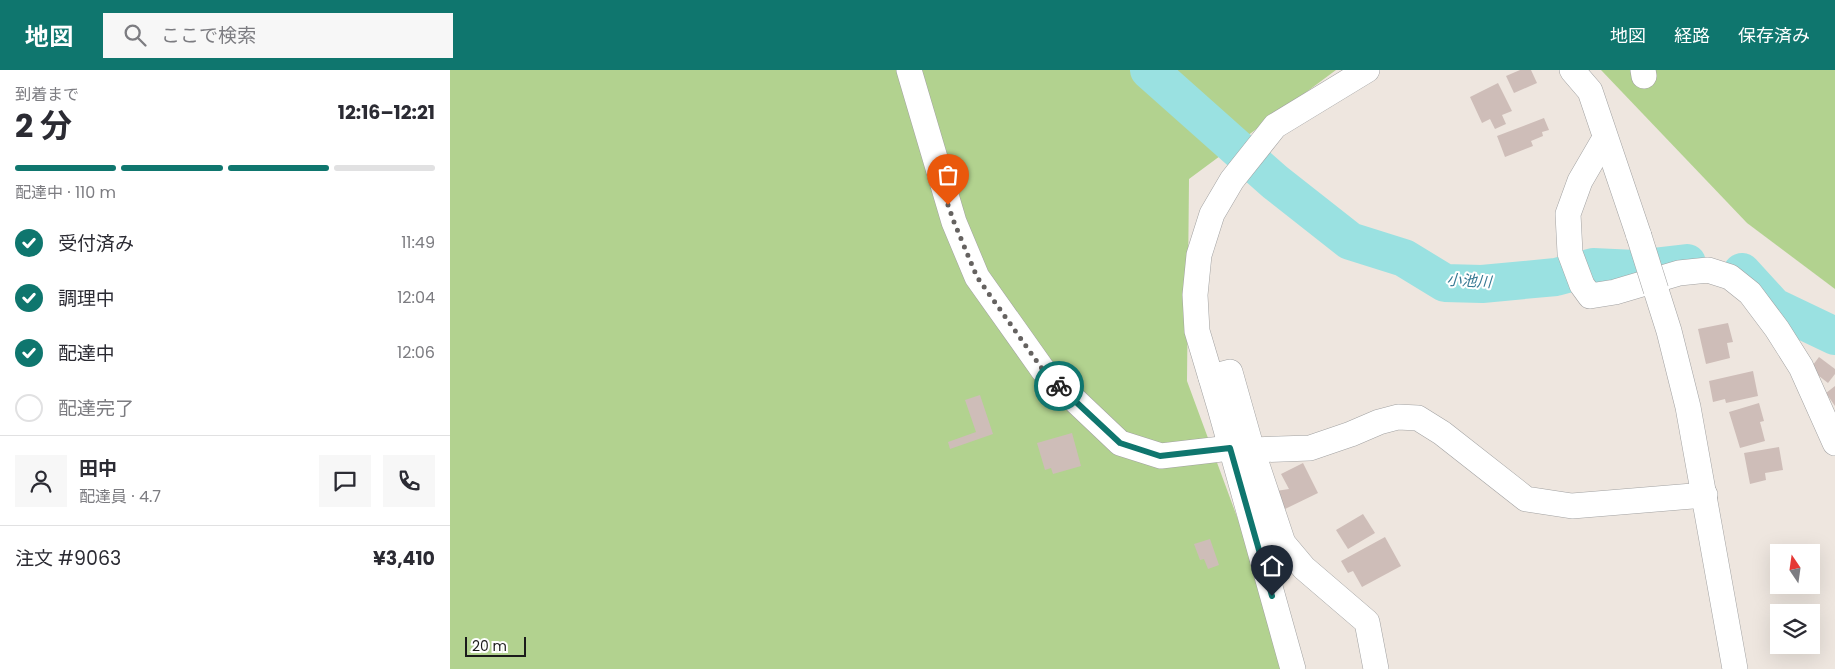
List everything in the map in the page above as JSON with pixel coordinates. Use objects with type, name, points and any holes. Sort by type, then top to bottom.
[{"type":"street","points":[[910,70],[954,222],[977,277],[1043,370],[1120,443],[1160,456],[1241,449],[1310,448],[1379,422],[1398,417],[1418,418],[1442,432],[1526,498],[1572,506],[1705,495]]},
{"type":"street","points":[[1293,669],[1241,449],[1230,372],[1211,377],[1197,331],[1195,295],[1199,255],[1212,214],[1232,180],[1275,126],[1367,70]]},
{"type":"street","points":[[1572,70],[1590,91],[1669,331],[1688,406],[1735,669]]},
{"type":"street","points":[[1605,138],[1580,181],[1568,214],[1570,254],[1582,285],[1590,296],[1615,292],[1679,273],[1708,270],[1730,276],[1750,293],[1777,329],[1796,359],[1835,443]]},
{"type":"street","points":[[1241,449],[1283,543],[1304,568],[1367,622],[1376,669]]},
{"type":"green space","points":[[450,70],[1336,70],[1189,179],[1187,381],[1293,669],[450,669]]},
{"type":"green space","points":[[1601,70],[1835,70],[1835,289],[1747,223]]},
{"type":"building","points":[[1520,70],[1531,70],[1537,83],[1514,93],[1506,76]]},
{"type":"building","points":[[1498,83],[1512,111],[1502,115],[1506,124],[1495,129],[1490,119],[1482,123],[1470,97]]},
{"type":"building","points":[[1544,118],[1549,130],[1542,132],[1543,136],[1531,141],[1533,146],[1505,157],[1497,136]]},
{"type":"building","points":[[1728,323],[1733,342],[1727,343],[1730,358],[1706,364],[1698,329]]},
{"type":"building","points":[[1819,357],[1835,369],[1835,374],[1828,383],[1810,369]]},
{"type":"building","points":[[1753,371],[1758,396],[1726,403],[1725,399],[1713,402],[1709,381]]},
{"type":"building","points":[[1835,386],[1835,406],[1826,393]]},
{"type":"building","points":[[980,395],[993,434],[950,449],[948,442],[976,432],[965,400]]},
{"type":"building","points":[[1759,403],[1764,421],[1760,422],[1765,441],[1740,448],[1729,412]]},
{"type":"building","points":[[1072,433],[1081,466],[1053,474],[1051,468],[1045,470],[1037,443]]},
{"type":"building","points":[[1779,447],[1783,470],[1765,473],[1766,480],[1750,484],[1744,453]]},
{"type":"building","points":[[1303,463],[1318,493],[1285,509],[1276,491],[1289,489],[1281,474]]},
{"type":"building","points":[[1363,514],[1375,533],[1348,549],[1336,530]]},
{"type":"building","points":[[1385,537],[1401,566],[1362,587],[1353,571],[1348,573],[1341,561]]},
{"type":"building","points":[[1210,539],[1219,565],[1208,569],[1204,559],[1200,560],[1194,544]]},
{"type":"waterway","name":"小池川","points":[[1149,70],[1275,182],[1350,241],[1404,258],[1445,283],[1482,284],[1556,277],[1593,267],[1635,269],[1687,263]]},
{"type":"waterway","name":"小池川","points":[[1742,272],[1774,307],[1835,336]]},
{"type":"way so far","points":[[948,205],[977,277],[1043,370],[1059,386]]},
{"type":"route","points":[[1059,386],[1120,443],[1160,456],[1230,448],[1272,596]]}]
